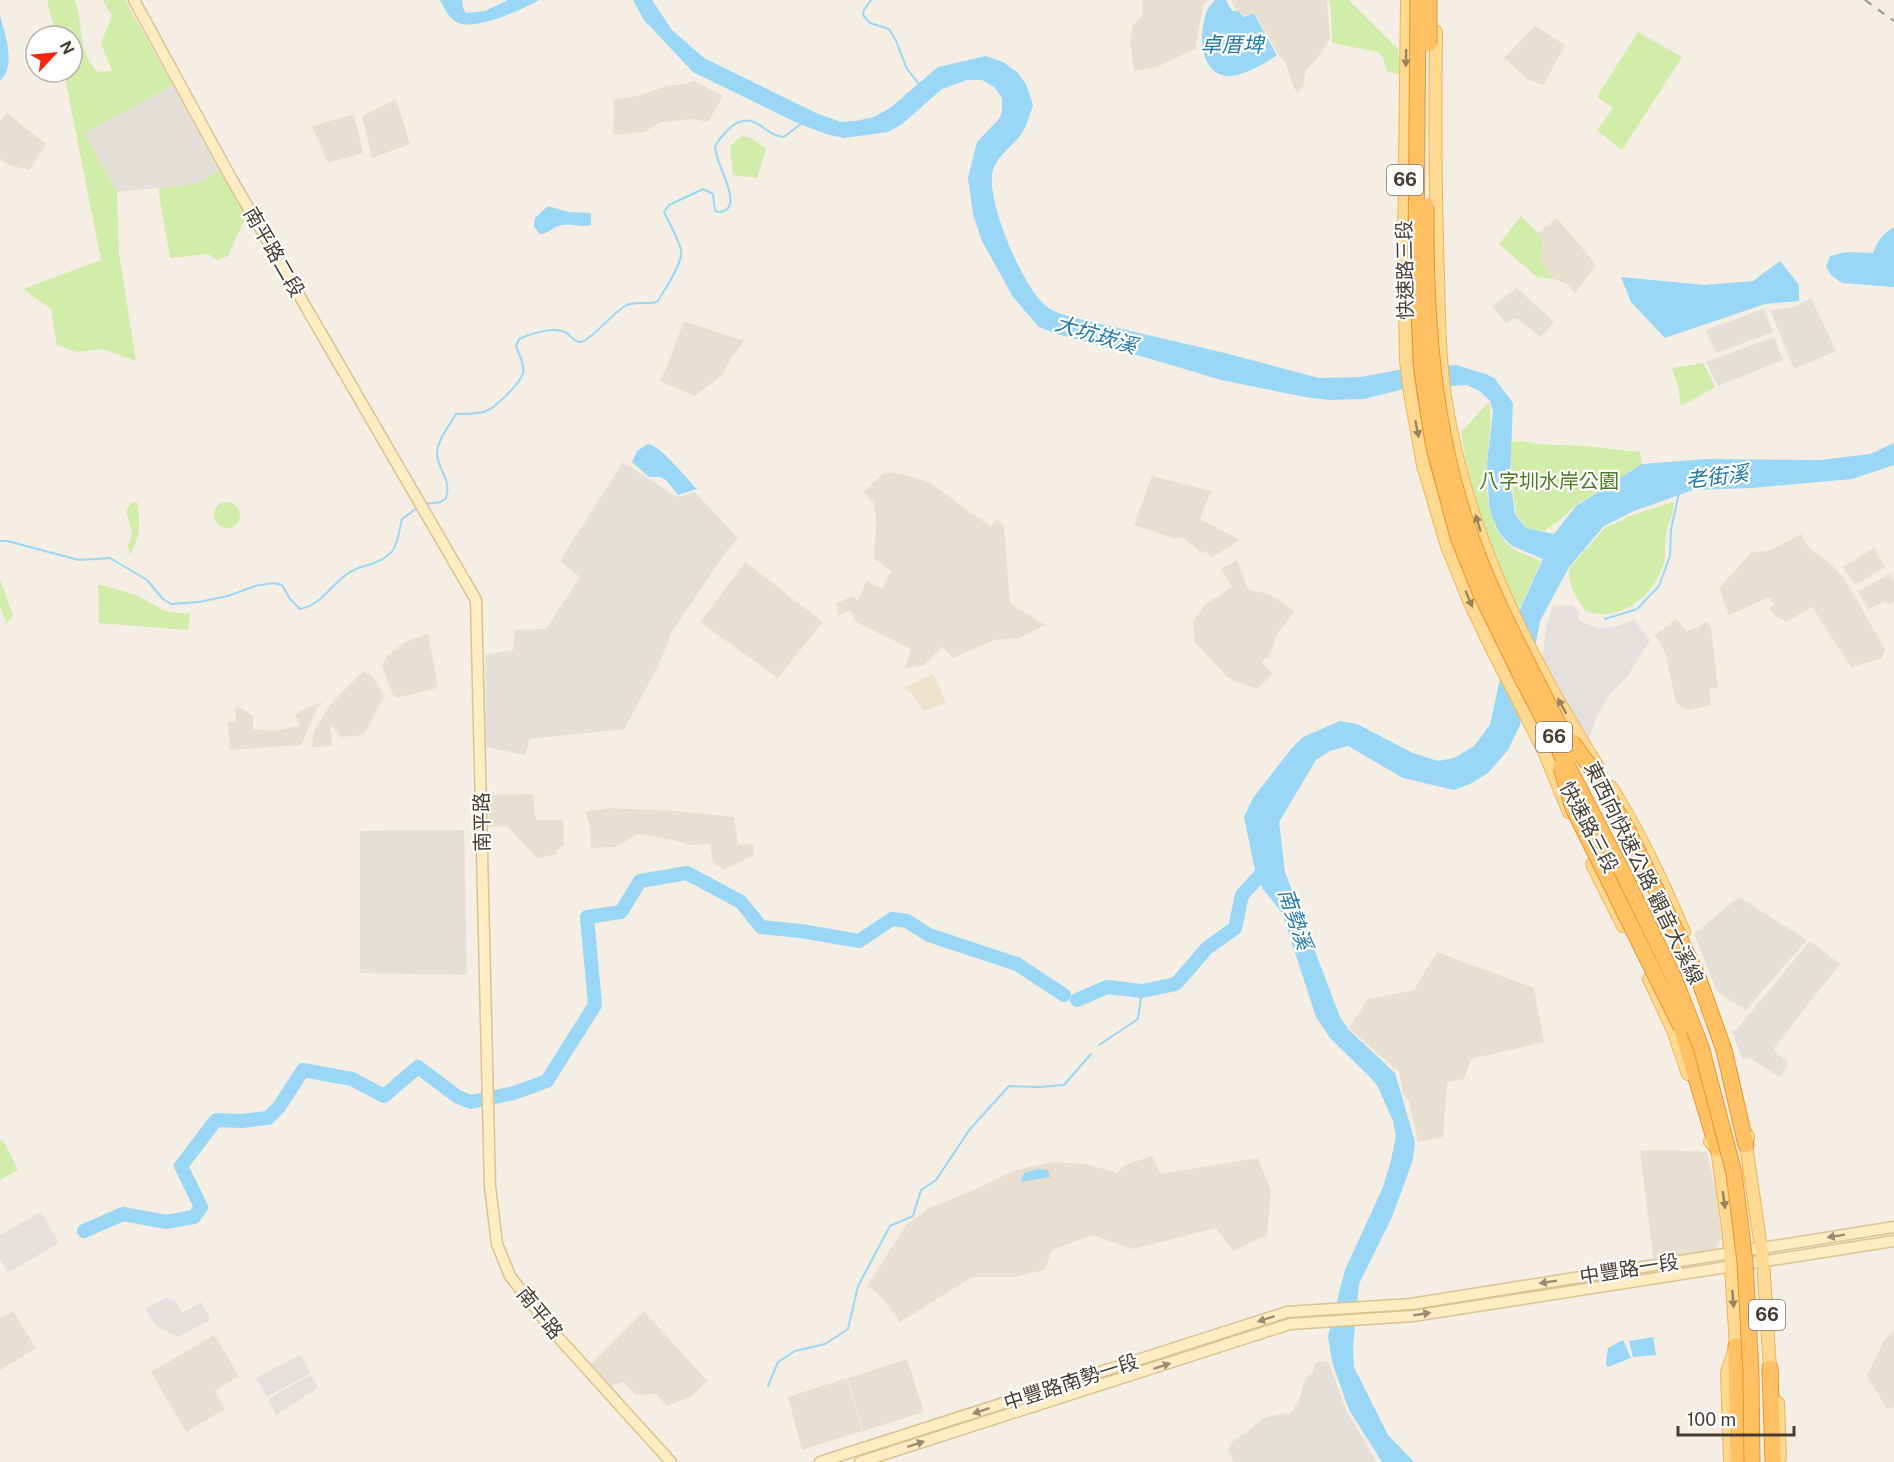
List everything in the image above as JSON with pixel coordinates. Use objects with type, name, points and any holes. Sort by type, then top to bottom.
[{"type":"highway","name":"東西向快速公路 觀音大溪線","points":[[1418,0],[1416,262],[1422,370],[1433,443],[1458,537],[1480,592],[1556,730],[1685,981],[1714,1063],[1743,1178],[1750,1222],[1760,1335],[1764,1462]]},
{"type":"highway","name":"東西向快速公路 觀音大溪線","points":[[1429,0],[1426,211],[1429,321],[1436,395],[1444,442],[1473,545],[1556,730],[1674,978],[1692,1021],[1711,1080],[1734,1173],[1745,1262],[1751,1374],[1752,1462]]},
{"type":"highway","points":[[1556,730],[1573,808],[1681,1027],[1717,1148]]},
{"type":"highway","points":[[1556,730],[1597,776],[1626,827],[1698,977],[1724,1050],[1746,1145]]},
{"type":"highway","points":[[1736,1346],[1738,1462]]},
{"type":"highway","points":[[1770,1368],[1773,1462]]},
{"type":"main road","name":"快速路三段","points":[[1407,0],[1404,257],[1406,360],[1423,465],[1447,546],[1470,603],[1543,748],[1560,794],[1673,1030],[1710,1143],[1717,1148],[1730,1252],[1736,1346],[1727,1372],[1730,1462]]},
{"type":"main road","name":"快速路三段","points":[[1436,0],[1434,171],[1441,358],[1445,397],[1462,473],[1488,556],[1514,617],[1580,738],[1635,824],[1649,868],[1711,994],[1732,1058],[1749,1130],[1746,1145],[1763,1261],[1770,1368],[1777,1387],[1780,1462]]},
{"type":"street","name":"南平路二段","points":[[134,0],[231,178],[476,600],[481,754]]},
{"type":"street","name":"快速路三段","points":[[1543,748],[1573,792],[1690,1032],[1718,1133],[1717,1148]]},
{"type":"street","name":"南平路","points":[[481,754],[490,1187],[497,1244],[510,1276],[557,1336],[671,1462]]},
{"type":"street","points":[[1606,893],[1649,868]]},
{"type":"street","name":"中豐路一段","points":[[1324,1310],[1411,1304],[1894,1227]]},
{"type":"street","name":"中豐路一段","points":[[1324,1322],[1413,1316],[1894,1241]]},
{"type":"street","points":[[1364,1307],[1364,1319]]},
{"type":"street","points":[[1324,1310],[1324,1322]]},
{"type":"street","name":"中豐路南勢一段","points":[[820,1462],[1287,1312],[1324,1310]]},
{"type":"street","name":"中豐路南勢一段","points":[[860,1462],[1290,1324],[1324,1322]]},
{"type":"street","points":[[1219,1334],[1223,1346]]},
{"type":"street","name":"快速路三段","points":[[1736,1346],[1741,1376],[1744,1462]]},
{"type":"street","name":"快速路三段","points":[[1764,1462],[1765,1388],[1770,1368]]},
{"type":"shaded area","points":[[1143,0],[1208,0],[1203,5],[1195,49],[1157,67],[1134,71],[1130,41],[1133,25],[1142,16]]},
{"type":"shaded area","points":[[1231,0],[1327,0],[1330,39],[1306,70],[1303,87],[1298,93],[1285,62],[1254,12],[1244,16],[1235,8]]},
{"type":"shaded area","points":[[1535,26],[1565,45],[1544,85],[1527,79],[1504,58]]},
{"type":"shaded area","points":[[694,81],[723,96],[708,122],[693,119],[661,122],[644,132],[613,135],[614,99],[638,96],[666,86]]},
{"type":"shaded area","points":[[173,85],[220,171],[196,184],[117,192],[85,133]]},
{"type":"shaded area","points":[[396,99],[410,144],[372,158],[362,116]]},
{"type":"shaded area","points":[[7,113],[46,144],[29,170],[9,165],[0,159],[0,121]]},
{"type":"shaded area","points":[[354,114],[363,153],[328,163],[312,126]]},
{"type":"shaded area","points":[[1557,218],[1596,265],[1575,293],[1567,284],[1554,279],[1539,260],[1543,245],[1538,233]]},
{"type":"shaded area","points":[[1517,288],[1554,322],[1541,337],[1515,318],[1506,323],[1492,306]]},
{"type":"shaded area","points":[[1811,298],[1836,351],[1794,369],[1770,310],[1793,307]]},
{"type":"shaded area","points":[[1764,309],[1773,332],[1716,353],[1705,330]]},
{"type":"shaded area","points":[[684,321],[744,341],[731,358],[723,374],[695,396],[660,381]]},
{"type":"shaded area","points":[[1774,337],[1783,360],[1718,386],[1706,362]]},
{"type":"shaded area","points":[[623,462],[677,497],[695,492],[738,538],[725,553],[671,633],[660,663],[624,729],[530,739],[525,755],[486,747],[485,655],[513,650],[515,630],[546,629],[580,577],[560,561]]},
{"type":"shaded area","points":[[885,472],[929,482],[991,527],[997,519],[1004,526],[1010,603],[1045,625],[1020,638],[994,640],[953,658],[942,647],[924,665],[905,668],[911,649],[856,622],[850,610],[838,616],[836,604],[852,596],[858,600],[866,581],[882,589],[891,571],[874,558],[876,523],[874,503],[863,492]]},
{"type":"shaded area","points":[[1152,476],[1211,491],[1200,519],[1240,540],[1212,557],[1205,551],[1202,553],[1182,537],[1175,539],[1134,525]]},
{"type":"shaded area","points":[[1801,534],[1810,549],[1829,562],[1844,578],[1885,649],[1882,658],[1851,667],[1812,607],[1786,622],[1769,608],[1774,605],[1770,597],[1729,615],[1719,588],[1751,553],[1771,550]]},
{"type":"shaded area","points":[[1874,548],[1885,567],[1855,585],[1843,567]]},
{"type":"shaded area","points":[[1237,560],[1248,589],[1271,595],[1295,611],[1278,633],[1268,659],[1262,659],[1263,664],[1273,674],[1257,689],[1226,676],[1195,642],[1193,623],[1197,615],[1206,604],[1232,587],[1221,569]]},
{"type":"shaded area","points":[[745,562],[823,622],[778,678],[700,622]]},
{"type":"shaded area","points":[[1890,574],[1894,582],[1894,601],[1888,605],[1885,601],[1869,609],[1858,591]]},
{"type":"shaded area","points":[[1572,605],[1580,613],[1578,620],[1597,628],[1615,627],[1634,620],[1650,640],[1627,677],[1608,696],[1596,719],[1586,748],[1542,660],[1546,628],[1553,606]]},
{"type":"shaded area","points":[[1676,619],[1686,631],[1699,627],[1706,621],[1711,627],[1718,687],[1709,689],[1711,705],[1687,710],[1676,703],[1666,655],[1659,640],[1654,636]]},
{"type":"shaded area","points":[[428,634],[438,685],[434,689],[396,698],[382,666],[387,656],[405,642]]},
{"type":"shaded area","points":[[364,671],[373,677],[384,696],[364,735],[341,737],[330,723],[332,746],[312,747],[314,732],[325,712]]},
{"type":"shaded area","points":[[933,674],[946,703],[924,711],[911,693],[904,688]]},
{"type":"shaded area","points":[[323,702],[318,707],[301,745],[230,750],[228,723],[236,721],[235,707],[242,708],[253,716],[253,729],[273,731],[300,726],[295,715],[303,709]]},
{"type":"shaded area","points":[[533,794],[537,820],[563,820],[564,845],[557,850],[557,854],[537,858],[507,826],[489,827],[489,795]]},
{"type":"shaded area","points":[[607,808],[678,811],[734,817],[738,845],[753,844],[754,855],[724,870],[713,862],[710,844],[689,845],[638,834],[616,847],[591,848],[586,812]]},
{"type":"shaded area","points":[[464,830],[467,975],[360,973],[360,831]]},
{"type":"shaded area","points":[[1739,897],[1807,940],[1746,1010],[1717,992],[1694,934]]},
{"type":"shaded area","points":[[1810,941],[1840,964],[1773,1049],[1788,1063],[1780,1077],[1750,1058],[1742,1059],[1732,1031],[1737,1029]]},
{"type":"shaded area","points":[[1437,952],[1534,988],[1544,1042],[1471,1059],[1464,1079],[1447,1082],[1443,1137],[1418,1142],[1409,1101],[1403,1094],[1399,1072],[1349,1028],[1368,999],[1414,990]]},
{"type":"shaded area","points":[[1640,1151],[1707,1152],[1716,1192],[1722,1238],[1713,1252],[1654,1262]]},
{"type":"shaded area","points":[[1152,1156],[1160,1174],[1258,1158],[1271,1191],[1267,1235],[1233,1251],[1216,1228],[1133,1249],[1092,1235],[1052,1250],[1045,1270],[1013,1277],[972,1277],[900,1322],[880,1296],[867,1286],[906,1225],[929,1208],[1015,1170],[1052,1162],[1086,1164],[1117,1173],[1125,1165]]},
{"type":"shaded area","points":[[41,1212],[59,1243],[8,1273],[0,1258],[0,1235]]},
{"type":"shaded area","points":[[167,1297],[170,1301],[174,1300],[182,1313],[201,1302],[210,1317],[208,1321],[178,1337],[156,1326],[145,1309]]},
{"type":"shaded area","points":[[13,1311],[36,1348],[0,1370],[0,1318]]},
{"type":"shaded area","points":[[644,1311],[707,1381],[692,1396],[667,1406],[656,1394],[636,1395],[624,1382],[610,1386],[591,1364]]},
{"type":"shaded area","points":[[1894,1331],[1894,1407],[1887,1409],[1867,1376],[1884,1341]]},
{"type":"shaded area","points":[[214,1335],[239,1376],[215,1391],[225,1409],[186,1432],[151,1372]]},
{"type":"shaded area","points":[[300,1355],[311,1373],[267,1397],[256,1378]]},
{"type":"shaded area","points":[[907,1359],[924,1412],[863,1431],[848,1378]]},
{"type":"shaded area","points":[[1328,1361],[1346,1410],[1377,1462],[1234,1462],[1228,1450],[1232,1442],[1266,1417],[1294,1410],[1294,1406],[1299,1402],[1305,1379],[1313,1373],[1314,1363]]},
{"type":"shaded area","points":[[311,1375],[318,1388],[276,1415],[268,1399]]},
{"type":"shaded area","points":[[847,1378],[862,1431],[802,1450],[788,1397]]},
{"type":"green space","points":[[47,0],[75,0],[80,24],[53,24]]},
{"type":"green space","points":[[103,0],[125,0],[173,85],[85,133],[117,192],[119,254],[136,361],[103,349],[76,352],[57,345],[51,309],[23,289],[101,260],[66,84],[84,84],[84,48],[87,57],[98,72],[112,71],[101,43],[112,16]]},
{"type":"green space","points":[[1329,0],[1348,0],[1398,49],[1400,75],[1387,71],[1383,58],[1378,52],[1332,43]]},
{"type":"green space","points":[[1638,32],[1682,57],[1622,150],[1597,130],[1613,108],[1597,97]]},
{"type":"green space","points":[[743,136],[751,138],[766,149],[757,178],[733,175],[730,147]]},
{"type":"green space","points":[[220,171],[248,219],[243,223],[228,256],[217,260],[208,254],[170,258],[158,188],[196,184]]},
{"type":"green space","points":[[1521,216],[1539,235],[1542,245],[1540,260],[1554,279],[1537,277],[1499,244]]},
{"type":"green space","points":[[1703,363],[1715,387],[1681,406],[1672,368]]},
{"type":"green space","points":[[1489,402],[1487,496],[1492,519],[1503,539],[1511,547],[1541,561],[1517,615],[1483,525],[1470,479],[1461,432]]},
{"type":"green space","name":"八字圳水岸公園","points":[[1511,442],[1640,452],[1642,464],[1576,505],[1544,531],[1526,528],[1516,513],[1511,477]]},
{"type":"green space","points":[[137,502],[139,529],[130,555],[128,546],[132,534],[126,510],[131,503]]},
{"type":"green space","points":[[227,502],[236,506],[240,515],[236,524],[227,528],[218,524],[214,515],[218,506]]},
{"type":"green space","points":[[1674,502],[1666,533],[1664,562],[1660,574],[1645,595],[1624,610],[1599,614],[1586,611],[1571,584],[1570,567],[1605,528],[1635,514]]},
{"type":"green space","points":[[0,580],[13,615],[7,623],[0,607]]},
{"type":"green space","points":[[98,584],[136,595],[165,611],[190,614],[188,630],[99,623]]},
{"type":"green space","points":[[2,1139],[18,1170],[0,1180],[0,1140]]},
{"type":"water","points":[[440,0],[462,0],[466,13],[485,11],[508,0],[539,0],[501,17],[470,25],[454,21]]},
{"type":"water","points":[[633,0],[652,0],[672,30],[704,58],[816,113],[841,122],[874,117],[890,108],[938,67],[986,56],[1003,62],[1018,73],[1026,84],[1033,105],[1023,131],[994,167],[992,180],[994,198],[999,218],[1016,261],[1026,280],[1046,306],[1071,317],[1229,354],[1319,378],[1361,377],[1403,369],[1456,365],[1486,374],[1494,378],[1513,403],[1510,477],[1515,514],[1526,528],[1554,534],[1576,506],[1642,464],[1708,459],[1820,460],[1870,454],[1894,443],[1894,465],[1852,479],[1752,488],[1693,490],[1634,511],[1604,526],[1569,567],[1540,621],[1520,725],[1508,750],[1488,773],[1454,790],[1403,778],[1348,746],[1330,751],[1316,760],[1279,822],[1285,872],[1340,1017],[1349,1030],[1395,1073],[1415,1142],[1413,1159],[1392,1217],[1359,1284],[1353,1347],[1354,1367],[1388,1435],[1414,1462],[1382,1462],[1349,1410],[1332,1362],[1328,1336],[1345,1270],[1383,1187],[1390,1164],[1396,1137],[1393,1121],[1378,1087],[1330,1038],[1316,1017],[1282,913],[1263,889],[1255,870],[1244,817],[1253,798],[1303,737],[1340,721],[1357,724],[1413,753],[1438,761],[1454,758],[1474,746],[1490,725],[1499,683],[1521,607],[1543,559],[1512,546],[1500,534],[1493,520],[1489,505],[1487,463],[1493,412],[1490,401],[1481,392],[1467,385],[1404,389],[1364,399],[1329,400],[1305,397],[1221,380],[1039,327],[1013,297],[982,241],[973,214],[968,178],[977,142],[999,119],[1002,111],[1002,98],[994,87],[982,80],[967,80],[942,89],[901,125],[888,132],[844,138],[826,134],[795,122],[693,72],[644,20]]},
{"type":"water","name":"卓厝埤","points":[[1215,0],[1226,0],[1232,11],[1238,11],[1244,17],[1254,13],[1277,55],[1238,75],[1226,76],[1210,67],[1202,39],[1204,19]]},
{"type":"water","points":[[0,15],[9,58],[8,67],[0,81]]},
{"type":"water","points":[[548,206],[568,212],[591,213],[591,225],[562,225],[540,234],[534,227],[535,218]]},
{"type":"water","points":[[1894,227],[1894,287],[1842,283],[1832,276],[1826,267],[1830,256],[1846,252],[1873,253],[1881,238]]},
{"type":"water","points":[[1780,261],[1799,285],[1799,301],[1765,304],[1665,338],[1631,302],[1621,277],[1705,285],[1753,281]]},
{"type":"water","points":[[648,444],[660,450],[697,489],[678,495],[666,480],[660,477],[649,477],[632,462],[637,451]]},
{"type":"water","points":[[1037,1169],[1048,1170],[1050,1177],[1020,1182],[1024,1173]]},
{"type":"water","points":[[1653,1337],[1656,1355],[1633,1357],[1629,1341]]},
{"type":"water","points":[[1623,1340],[1631,1358],[1608,1367],[1606,1364],[1608,1348]]},
{"type":"waterway","points":[[871,0],[863,15],[870,23],[889,29],[907,69],[919,84]]},
{"type":"waterway","points":[[425,504],[441,502],[446,498],[446,479],[437,453],[442,438],[456,414],[488,410],[506,396],[521,378],[523,367],[516,346],[519,339],[554,330],[565,332],[574,340],[581,342],[590,337],[625,306],[633,303],[657,302],[673,276],[681,255],[678,241],[664,212],[669,205],[703,189],[713,194],[717,212],[725,211],[729,207],[730,193],[715,146],[722,136],[736,123],[742,121],[754,122],[784,137],[802,123]]},
{"type":"waterway","name":"老街溪","points":[[1605,619],[1637,609],[1659,586],[1670,556],[1671,529],[1679,493]]},
{"type":"waterway","points":[[0,541],[79,560],[110,558],[147,580],[163,599],[171,604],[199,602],[273,583],[282,585],[290,599],[300,609],[316,602],[348,573],[381,560],[389,554],[397,543],[402,519],[417,508]]},
{"type":"waterway","points":[[1077,1000],[1107,987],[1142,991],[1176,984],[1207,948],[1235,928],[1242,895],[1264,871],[1271,867]]},
{"type":"waterway","points":[[84,1231],[123,1214],[166,1222],[194,1217],[201,1207],[181,1166],[216,1120],[241,1121],[268,1118],[279,1107],[303,1070],[352,1079],[384,1096],[418,1067],[458,1097],[471,1102],[514,1093],[547,1081],[595,1005],[587,917],[621,912],[640,881],[687,873],[741,902],[761,927],[859,941],[892,919],[907,921],[929,935],[1017,964],[1064,995]]},
{"type":"waterway","points":[[1099,1045],[1138,1019],[1142,991]]},
{"type":"waterway","points":[[768,1386],[778,1362],[795,1351],[825,1344],[848,1329],[858,1286],[890,1226],[913,1216],[921,1190],[936,1180],[970,1129],[1009,1086],[1064,1085],[1091,1054]]},
{"type":"railway","points":[[1865,0],[1894,21]]},
{"type":"water label","name":"大坑崁溪","points":[[1096,335]]},
{"type":"water label","name":"南勢溪","points":[[1295,919]]}]
